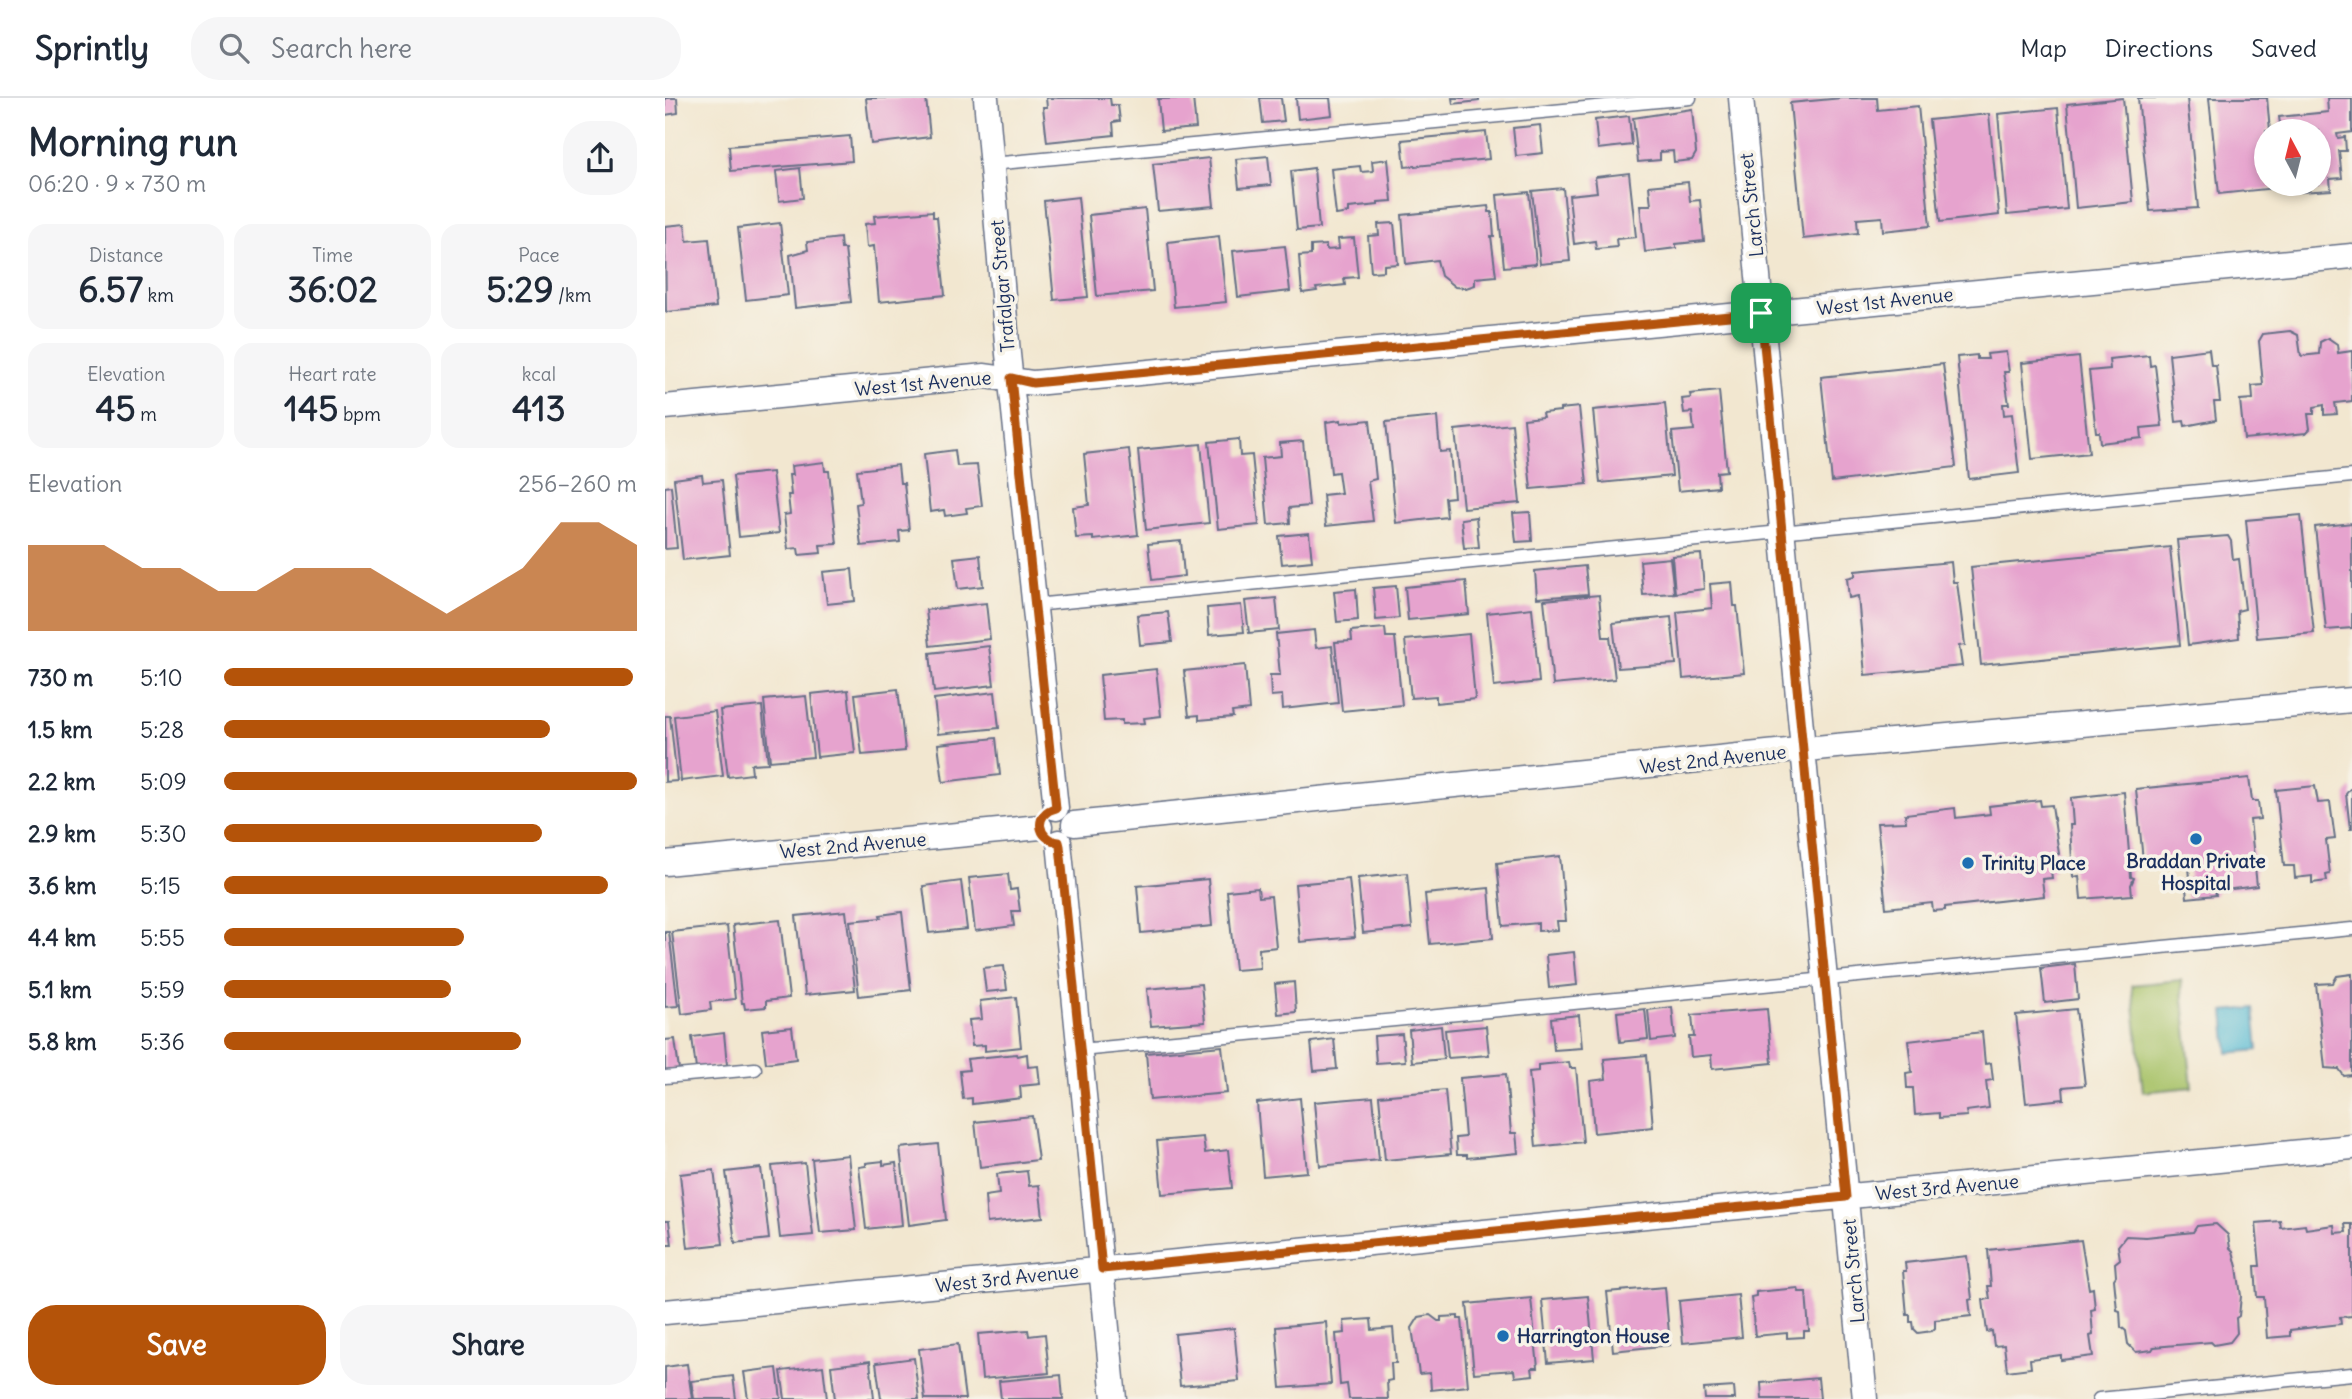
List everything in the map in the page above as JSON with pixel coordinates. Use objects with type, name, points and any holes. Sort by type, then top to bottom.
[{"type":"street","name":"Trafalgar Street","points":[[986,98],[1011,378],[1114,1399]]},
{"type":"street","name":"Larch Street","points":[[1741,98],[1865,1399]]},
{"type":"street","name":"West 1st Avenue","points":[[665,407],[985,376],[1033,383],[2352,256]]},
{"type":"street","name":"West 2nd Avenue","points":[[665,863],[1803,750],[2352,700]]},
{"type":"street","name":"West 3rd Avenue","points":[[665,1312],[2352,1147]]},
{"type":"lane","points":[[991,164],[1690,98]]},
{"type":"lane","points":[[1034,605],[2352,476]]},
{"type":"lane","points":[[1080,1050],[2352,929]]},
{"type":"lane","points":[[665,1077],[755,1069]]},
{"type":"lane","points":[[2099,1399],[2352,1374]]},
{"type":"green space","points":[[2181,980],[2192,1087],[2143,1092],[2132,985]]},
{"type":"water","points":[[2254,1008],[2258,1050],[2228,1053],[2224,1011]]},
{"type":"building","points":[[665,98],[677,98],[678,113],[665,115]]},
{"type":"building","points":[[866,98],[926,98],[930,137],[871,144]]},
{"type":"building","points":[[1046,98],[1110,98],[1111,105],[1118,105],[1120,121],[1113,122],[1114,135],[1047,142],[1043,107],[1047,107]]},
{"type":"building","points":[[1193,98],[1196,128],[1161,131],[1158,99]]},
{"type":"building","points":[[1260,98],[1281,98],[1284,121],[1263,123]]},
{"type":"building","points":[[1296,98],[1330,98],[1332,115],[1298,119]]},
{"type":"building","points":[[1452,98],[1479,98],[1479,101],[1453,104]]},
{"type":"building","points":[[1877,98],[1878,110],[1918,106],[1930,226],[1883,231],[1882,217],[1857,219],[1858,233],[1803,239],[1790,103]]},
{"type":"building","points":[[2123,98],[2133,202],[2076,208],[2067,104]]},
{"type":"building","points":[[2138,98],[2187,98],[2198,208],[2150,211]]},
{"type":"building","points":[[2209,98],[2267,98],[2269,119],[2254,119],[2254,190],[2219,194]]},
{"type":"building","points":[[2327,98],[2352,98],[2352,132],[2337,134],[2338,138],[2345,137],[2346,151],[2339,151],[2342,178],[2331,179],[2331,119],[2279,117],[2328,112]]},
{"type":"building","points":[[2058,108],[2067,209],[2007,215],[1998,114]]},
{"type":"building","points":[[1692,109],[1696,153],[1692,160],[1674,162],[1673,151],[1660,152],[1660,160],[1638,162],[1633,118]]},
{"type":"building","points":[[1989,114],[1999,215],[1940,222],[1929,120]]},
{"type":"building","points":[[1629,116],[1632,145],[1598,149],[1595,120]]},
{"type":"building","points":[[1540,125],[1543,153],[1516,156],[1513,128]]},
{"type":"building","points":[[1486,132],[1489,159],[1405,167],[1402,140]]},
{"type":"building","points":[[850,136],[852,161],[731,171],[729,146]]},
{"type":"building","points":[[1268,156],[1271,185],[1239,188],[1236,159]]},
{"type":"building","points":[[1209,158],[1214,206],[1158,211],[1153,164]]},
{"type":"building","points":[[1388,159],[1392,201],[1349,208],[1349,213],[1336,215],[1331,169],[1360,166],[1361,172],[1373,171],[1372,161]]},
{"type":"building","points":[[800,168],[803,198],[779,201],[776,171]]},
{"type":"building","points":[[1314,168],[1319,228],[1297,230],[1291,171]]},
{"type":"building","points":[[1629,173],[1636,237],[1616,239],[1617,247],[1596,249],[1595,241],[1574,244],[1569,195],[1597,192],[1595,177]]},
{"type":"building","points":[[1688,182],[1690,201],[1700,200],[1704,241],[1676,244],[1676,248],[1645,252],[1640,205],[1651,205],[1649,186]]},
{"type":"building","points":[[1563,188],[1570,261],[1540,264],[1532,191]]},
{"type":"building","points":[[1529,192],[1536,264],[1504,267],[1497,195]]},
{"type":"building","points":[[1078,197],[1088,297],[1054,300],[1044,201]]},
{"type":"building","points":[[1488,206],[1489,212],[1492,212],[1494,236],[1491,236],[1496,276],[1475,278],[1475,285],[1466,288],[1455,287],[1441,276],[1437,260],[1406,264],[1402,215]]},
{"type":"building","points":[[1145,209],[1153,291],[1097,296],[1089,215]]},
{"type":"building","points":[[933,211],[933,217],[937,217],[945,295],[879,302],[874,246],[867,247],[865,224],[875,223],[874,216]]},
{"type":"building","points":[[780,223],[788,295],[746,300],[738,228]]},
{"type":"building","points":[[1394,223],[1398,264],[1384,265],[1384,271],[1371,272],[1368,236],[1379,235],[1378,224]]},
{"type":"building","points":[[685,224],[687,241],[709,239],[716,307],[666,312],[665,226]]},
{"type":"building","points":[[1219,236],[1226,302],[1174,307],[1168,242]]},
{"type":"building","points":[[840,238],[841,249],[845,249],[851,302],[795,308],[790,255],[808,250],[807,242]]},
{"type":"building","points":[[1354,238],[1358,277],[1344,278],[1345,285],[1316,288],[1317,291],[1302,293],[1299,256],[1311,255],[1311,246],[1326,245],[1326,250],[1339,249],[1338,239]]},
{"type":"building","points":[[1285,246],[1290,291],[1238,297],[1233,251]]},
{"type":"building","points":[[2290,331],[2298,335],[2301,356],[2319,354],[2320,342],[2328,338],[2337,344],[2338,353],[2352,351],[2352,401],[2335,403],[2337,414],[2324,415],[2324,405],[2314,407],[2314,414],[2308,414],[2310,429],[2306,433],[2244,439],[2240,400],[2253,399],[2252,386],[2263,385],[2259,341],[2263,334]]},
{"type":"building","points":[[2209,349],[2211,365],[2216,365],[2220,402],[2214,402],[2216,420],[2185,426],[2184,421],[2176,422],[2169,354]]},
{"type":"building","points":[[2006,352],[2009,372],[2004,372],[2009,404],[2003,404],[2004,415],[2012,414],[2019,473],[1969,479],[1957,357],[1977,355],[1977,359],[1988,359],[1987,354]]},
{"type":"building","points":[[2149,355],[2150,366],[2155,365],[2162,426],[2141,428],[2142,438],[2100,443],[2099,432],[2096,432],[2089,371],[2110,369],[2109,359]]},
{"type":"building","points":[[2079,357],[2089,453],[2032,459],[2022,363]]},
{"type":"building","points":[[1943,364],[1956,467],[1832,482],[1821,377]]},
{"type":"building","points":[[1719,391],[1727,471],[1717,472],[1718,487],[1678,491],[1672,432],[1694,430],[1692,412],[1684,413],[1682,399],[1691,398],[1690,394]]},
{"type":"building","points":[[1665,403],[1672,476],[1600,483],[1593,410]]},
{"type":"building","points":[[1579,407],[1587,484],[1531,489],[1524,419]]},
{"type":"building","points":[[1437,417],[1440,452],[1450,451],[1454,497],[1445,498],[1447,517],[1396,523],[1386,422]]},
{"type":"building","points":[[1341,420],[1341,423],[1370,420],[1376,479],[1368,481],[1373,521],[1326,526],[1323,495],[1341,493],[1338,472],[1331,473],[1326,422]]},
{"type":"building","points":[[1512,424],[1520,503],[1463,508],[1455,430]]},
{"type":"building","points":[[1239,439],[1240,456],[1252,455],[1259,525],[1218,529],[1209,442]]},
{"type":"building","points":[[1303,441],[1309,506],[1289,508],[1290,523],[1268,525],[1262,458],[1281,456],[1280,443]]},
{"type":"building","points":[[1201,444],[1209,523],[1146,530],[1138,450]]},
{"type":"building","points":[[1129,449],[1138,535],[1093,540],[1093,537],[1076,538],[1073,507],[1089,505],[1084,454]]},
{"type":"building","points":[[955,450],[957,466],[977,465],[982,506],[966,508],[967,513],[945,516],[944,510],[930,512],[924,454]]},
{"type":"building","points":[[824,462],[825,471],[829,471],[837,544],[820,545],[821,553],[799,555],[798,548],[788,549],[784,515],[790,514],[788,495],[791,495],[791,466]]},
{"type":"building","points":[[898,465],[900,483],[904,483],[909,530],[899,531],[900,542],[861,546],[856,504],[861,503],[857,470]]},
{"type":"building","points":[[772,472],[779,533],[739,537],[733,476]]},
{"type":"building","points":[[702,475],[703,482],[722,480],[730,555],[683,560],[674,479]]},
{"type":"building","points":[[671,486],[677,548],[665,549],[665,487]]},
{"type":"building","points":[[1530,512],[1532,541],[1516,542],[1513,513]]},
{"type":"building","points":[[2301,515],[2314,633],[2257,638],[2246,520]]},
{"type":"building","points":[[1476,517],[1479,547],[1464,548],[1461,519]]},
{"type":"building","points":[[2352,523],[2352,628],[2326,630],[2315,527]]},
{"type":"building","points":[[1309,533],[1312,561],[1282,564],[1279,536]]},
{"type":"building","points":[[2228,536],[2233,560],[2239,559],[2245,609],[2237,611],[2239,638],[2188,645],[2177,540]]},
{"type":"building","points":[[1181,541],[1184,576],[1152,580],[1148,544]]},
{"type":"building","points":[[2170,547],[2180,645],[1981,665],[1971,567]]},
{"type":"building","points":[[1701,554],[1704,589],[1675,593],[1672,556]]},
{"type":"building","points":[[980,555],[983,586],[958,589],[954,558]]},
{"type":"building","points":[[1670,558],[1674,593],[1643,595],[1640,561]]},
{"type":"building","points":[[1951,562],[1953,582],[1957,582],[1965,645],[1959,646],[1962,666],[1865,675],[1858,596],[1849,598],[1847,578],[1855,576],[1855,571]]},
{"type":"building","points":[[1585,566],[1588,594],[1537,598],[1535,571]]},
{"type":"building","points":[[852,569],[855,601],[827,604],[823,572]]},
{"type":"building","points":[[1466,581],[1469,614],[1408,620],[1405,587]]},
{"type":"building","points":[[1732,582],[1744,673],[1683,679],[1677,612],[1712,608],[1710,584]]},
{"type":"building","points":[[1396,586],[1399,618],[1376,620],[1373,588]]},
{"type":"building","points":[[1356,589],[1358,620],[1337,622],[1334,591]]},
{"type":"building","points":[[1599,595],[1603,637],[1610,637],[1615,679],[1553,685],[1544,600]]},
{"type":"building","points":[[1276,598],[1279,630],[1249,633],[1245,601]]},
{"type":"building","points":[[986,603],[990,639],[930,646],[926,610]]},
{"type":"building","points":[[1241,605],[1244,632],[1209,635],[1207,608]]},
{"type":"building","points":[[1532,608],[1539,682],[1494,687],[1487,613]]},
{"type":"building","points":[[1168,612],[1172,642],[1140,645],[1137,615]]},
{"type":"building","points":[[1671,617],[1676,664],[1618,668],[1613,623]]},
{"type":"building","points":[[1385,628],[1386,637],[1395,637],[1402,705],[1342,711],[1335,642],[1352,641],[1351,631]]},
{"type":"building","points":[[1314,630],[1316,648],[1332,646],[1338,703],[1283,709],[1282,695],[1271,696],[1270,675],[1280,675],[1276,634]]},
{"type":"building","points":[[1469,634],[1475,699],[1436,703],[1436,696],[1411,698],[1405,640]]},
{"type":"building","points":[[989,646],[994,685],[934,692],[930,653]]},
{"type":"building","points":[[1245,665],[1249,710],[1232,712],[1233,717],[1199,720],[1199,715],[1189,716],[1184,671]]},
{"type":"building","points":[[1156,669],[1161,716],[1144,718],[1145,723],[1122,724],[1122,720],[1104,721],[1100,675]]},
{"type":"building","points":[[898,689],[905,751],[862,755],[855,694]]},
{"type":"building","points":[[848,690],[855,753],[817,757],[811,694]]},
{"type":"building","points":[[995,692],[999,728],[938,734],[934,699]]},
{"type":"building","points":[[806,696],[813,757],[770,761],[764,700]]},
{"type":"building","points":[[762,706],[768,763],[751,764],[752,774],[728,777],[720,710]]},
{"type":"building","points":[[715,711],[723,776],[681,781],[674,716]]},
{"type":"building","points":[[665,716],[670,716],[677,781],[665,782]]},
{"type":"building","points":[[996,738],[1000,775],[943,782],[938,744]]},
{"type":"building","name":"Braddan Private Hospital","points":[[2249,778],[2252,801],[2258,801],[2260,819],[2250,820],[2257,886],[2215,891],[2216,895],[2187,898],[2185,879],[2190,878],[2188,857],[2143,861],[2136,789]]},
{"type":"building","points":[[2315,786],[2318,803],[2330,802],[2335,839],[2326,840],[2330,874],[2326,875],[2327,881],[2312,883],[2312,876],[2295,878],[2294,866],[2284,866],[2276,790]]},
{"type":"building","points":[[2352,789],[2352,829],[2346,794]]},
{"type":"building","points":[[2124,792],[2131,877],[2134,878],[2131,885],[2132,895],[2081,899],[2079,876],[2073,877],[2071,798]]},
{"type":"building","name":"Trinity Place","points":[[2040,800],[2041,806],[2052,805],[2059,854],[2054,855],[2055,870],[2051,871],[2052,878],[2042,879],[2044,896],[1945,907],[1945,910],[1933,911],[1932,903],[1886,908],[1877,823],[1906,822],[1905,814],[1955,808],[1956,818],[1990,814],[1989,806]]},
{"type":"building","points":[[1560,856],[1566,921],[1557,921],[1558,930],[1538,931],[1538,923],[1503,926],[1497,863]]},
{"type":"building","points":[[1407,873],[1412,928],[1363,933],[1358,878]]},
{"type":"building","points":[[1008,874],[1010,890],[1017,889],[1020,911],[1012,911],[1014,926],[975,931],[969,878]]},
{"type":"building","points":[[1208,879],[1212,926],[1141,933],[1137,886]]},
{"type":"building","points":[[1349,879],[1355,937],[1300,942],[1295,884]]},
{"type":"building","points":[[961,881],[967,929],[929,933],[923,886]]},
{"type":"building","points":[[1258,888],[1259,897],[1271,896],[1276,947],[1259,949],[1260,968],[1235,970],[1227,891]]},
{"type":"building","points":[[1489,888],[1493,938],[1430,944],[1425,894]]},
{"type":"building","points":[[846,911],[855,990],[805,995],[796,916]]},
{"type":"building","points":[[902,912],[911,990],[859,996],[850,921],[881,918],[880,915]]},
{"type":"building","points":[[780,920],[789,998],[766,1001],[766,1007],[745,1009],[742,1003],[733,925]]},
{"type":"building","points":[[727,926],[735,999],[710,1002],[711,1010],[682,1014],[672,932]]},
{"type":"building","points":[[665,932],[669,932],[678,1006],[665,1007]]},
{"type":"building","points":[[1574,952],[1577,985],[1549,988],[1546,955]]},
{"type":"building","points":[[2075,964],[2078,999],[2045,1003],[2041,968]]},
{"type":"building","points":[[1004,966],[1007,990],[986,992],[983,968]]},
{"type":"building","points":[[2352,974],[2352,1075],[2344,1076],[2339,1069],[2325,1068],[2316,984],[2333,983],[2337,976]]},
{"type":"building","points":[[1294,982],[1296,1012],[1278,1014],[1275,984]]},
{"type":"building","points":[[1201,984],[1205,1022],[1151,1026],[1147,989]]},
{"type":"building","points":[[1016,997],[1021,1047],[985,1051],[985,1045],[972,1046],[969,1020],[982,1019],[980,1001]]},
{"type":"building","points":[[1672,1007],[1675,1038],[1651,1041],[1648,1010]]},
{"type":"building","points":[[1645,1009],[1648,1039],[1620,1042],[1617,1012]]},
{"type":"building","points":[[1767,1009],[1772,1063],[1712,1069],[1711,1055],[1691,1057],[1689,1037],[1694,1037],[1692,1015]]},
{"type":"building","points":[[2076,1009],[2085,1085],[2063,1087],[2064,1099],[2026,1103],[2016,1015]]},
{"type":"building","points":[[1579,1015],[1582,1048],[1554,1050],[1551,1018]]},
{"type":"building","points":[[1441,1026],[1444,1059],[1412,1062],[1409,1030]]},
{"type":"building","points":[[1486,1026],[1489,1055],[1448,1058],[1445,1030]]},
{"type":"building","points":[[792,1027],[796,1059],[766,1063],[762,1030]]},
{"type":"building","points":[[1982,1032],[1985,1064],[1991,1063],[1993,1080],[1986,1081],[1989,1108],[1966,1111],[1967,1116],[1939,1118],[1939,1113],[1915,1115],[1913,1088],[1907,1088],[1906,1073],[1912,1072],[1908,1041]]},
{"type":"building","points":[[724,1033],[727,1065],[696,1069],[692,1037]]},
{"type":"building","points":[[1402,1034],[1405,1061],[1376,1063],[1374,1036]]},
{"type":"building","points":[[675,1039],[679,1070],[665,1071],[665,1040]]},
{"type":"building","points":[[1334,1039],[1337,1069],[1314,1071],[1311,1042]]},
{"type":"building","points":[[1222,1046],[1227,1093],[1150,1100],[1146,1053]]},
{"type":"building","points":[[1027,1054],[1028,1067],[1038,1066],[1040,1084],[1020,1086],[1021,1098],[972,1104],[972,1098],[963,1099],[960,1071],[969,1070],[967,1059]]},
{"type":"building","points":[[1647,1055],[1653,1127],[1594,1133],[1590,1081],[1606,1079],[1604,1059]]},
{"type":"building","points":[[1569,1062],[1570,1068],[1576,1068],[1583,1142],[1536,1147],[1529,1072],[1538,1071],[1538,1065]]},
{"type":"building","points":[[1506,1074],[1511,1133],[1516,1133],[1518,1153],[1467,1158],[1467,1155],[1457,1155],[1456,1138],[1465,1137],[1460,1078]]},
{"type":"building","points":[[1445,1090],[1451,1154],[1385,1160],[1379,1096]]},
{"type":"building","points":[[1373,1097],[1379,1160],[1320,1166],[1314,1102]]},
{"type":"building","points":[[1300,1098],[1307,1172],[1263,1176],[1257,1103]]},
{"type":"building","points":[[1032,1116],[1038,1160],[980,1167],[975,1122]]},
{"type":"building","points":[[1203,1137],[1205,1153],[1228,1150],[1232,1188],[1162,1194],[1157,1141]]},
{"type":"building","points":[[938,1144],[946,1220],[909,1225],[900,1148]]},
{"type":"building","points":[[848,1155],[856,1230],[820,1233],[812,1159]]},
{"type":"building","points":[[883,1161],[883,1165],[896,1163],[902,1225],[866,1229],[859,1167],[866,1166],[866,1163]]},
{"type":"building","points":[[805,1163],[813,1235],[780,1238],[772,1166]]},
{"type":"building","points":[[761,1168],[769,1239],[735,1243],[726,1172]]},
{"type":"building","points":[[714,1170],[723,1244],[688,1248],[680,1174]]},
{"type":"building","points":[[1027,1171],[1029,1186],[1039,1185],[1043,1217],[987,1223],[985,1196],[999,1194],[997,1174]]},
{"type":"building","points":[[665,1221],[669,1221],[672,1245],[665,1245]]},
{"type":"building","points":[[2280,1221],[2281,1228],[2305,1225],[2306,1229],[2334,1225],[2335,1233],[2346,1232],[2345,1224],[2352,1224],[2352,1316],[2340,1317],[2341,1324],[2290,1330],[2290,1336],[2267,1338],[2264,1297],[2257,1297],[2255,1266],[2260,1266],[2256,1223]]},
{"type":"building","points":[[2216,1224],[2228,1235],[2237,1267],[2241,1296],[2239,1316],[2236,1318],[2237,1333],[2230,1342],[2154,1347],[2152,1350],[2136,1352],[2128,1344],[2126,1331],[2121,1327],[2120,1311],[2117,1310],[2114,1279],[2115,1263],[2120,1259],[2118,1246],[2126,1236],[2146,1237],[2193,1232],[2197,1226]]},
{"type":"building","points":[[2081,1240],[2089,1289],[2093,1288],[2095,1309],[2091,1310],[2093,1335],[2090,1336],[2093,1356],[2061,1360],[2061,1355],[2030,1359],[2031,1368],[2007,1371],[2004,1345],[1994,1346],[1992,1331],[1987,1332],[1983,1300],[1990,1299],[1988,1250]]},
{"type":"building","points":[[1967,1256],[1972,1299],[1969,1300],[1971,1316],[1935,1320],[1935,1328],[1932,1331],[1918,1333],[1913,1322],[1910,1322],[1910,1315],[1907,1315],[1903,1271],[1906,1271],[1905,1263]]},
{"type":"building","points":[[1665,1287],[1670,1345],[1613,1351],[1607,1292]]},
{"type":"building","points":[[1798,1288],[1799,1292],[1806,1292],[1809,1331],[1804,1331],[1804,1337],[1787,1338],[1787,1333],[1755,1336],[1751,1297],[1756,1296],[1756,1292]]},
{"type":"building","points":[[1738,1295],[1742,1337],[1683,1343],[1679,1301]]},
{"type":"building","points":[[1588,1296],[1594,1359],[1548,1363],[1542,1300]]},
{"type":"building","name":"Harrington House","points":[[1531,1298],[1538,1368],[1532,1368],[1533,1375],[1515,1377],[1514,1370],[1474,1373],[1467,1304]]},
{"type":"building","points":[[1430,1315],[1438,1321],[1441,1321],[1441,1317],[1458,1316],[1458,1319],[1462,1319],[1468,1386],[1431,1390],[1430,1373],[1419,1374],[1412,1328],[1419,1317]]},
{"type":"building","points":[[1371,1319],[1372,1330],[1393,1328],[1396,1363],[1391,1363],[1392,1380],[1387,1381],[1388,1399],[1349,1399],[1347,1384],[1340,1385],[1336,1334],[1345,1333],[1344,1321]]},
{"type":"building","points":[[1326,1322],[1331,1384],[1281,1388],[1276,1327]]},
{"type":"building","points":[[1234,1328],[1239,1381],[1180,1386],[1175,1334]]},
{"type":"building","points":[[1028,1330],[1029,1336],[1045,1334],[1049,1373],[982,1379],[978,1334]]},
{"type":"building","points":[[958,1344],[965,1399],[925,1399],[919,1349]]},
{"type":"building","points":[[914,1358],[919,1399],[881,1399],[876,1363]]},
{"type":"building","points":[[870,1361],[874,1399],[835,1399],[831,1366]]},
{"type":"building","points":[[687,1364],[692,1399],[665,1399],[665,1367]]},
{"type":"building","points":[[823,1366],[827,1399],[785,1399],[781,1371]]},
{"type":"building","points":[[777,1368],[781,1399],[748,1399],[744,1372]]},
{"type":"building","points":[[1061,1375],[1063,1399],[1001,1399],[999,1381]]},
{"type":"building","points":[[733,1376],[736,1399],[694,1399],[691,1381]]},
{"type":"building","points":[[1818,1378],[1820,1399],[1762,1399],[1761,1383]]},
{"type":"building","points":[[1734,1387],[1735,1399],[1705,1399],[1704,1389]]},
{"type":"place","name":"Braddan Private Hospital","points":[[2196,839]]},
{"type":"place","name":"Trinity Place","points":[[1968,863]]},
{"type":"place","name":"Harrington House","points":[[1503,1336]]},
{"type":"route","points":[[1761,313],[1846,1197],[1102,1269],[1060,846],[1059,842],[1049,840],[1040,827],[1045,812],[1056,808],[1011,378],[1033,383],[1761,313]]}]
